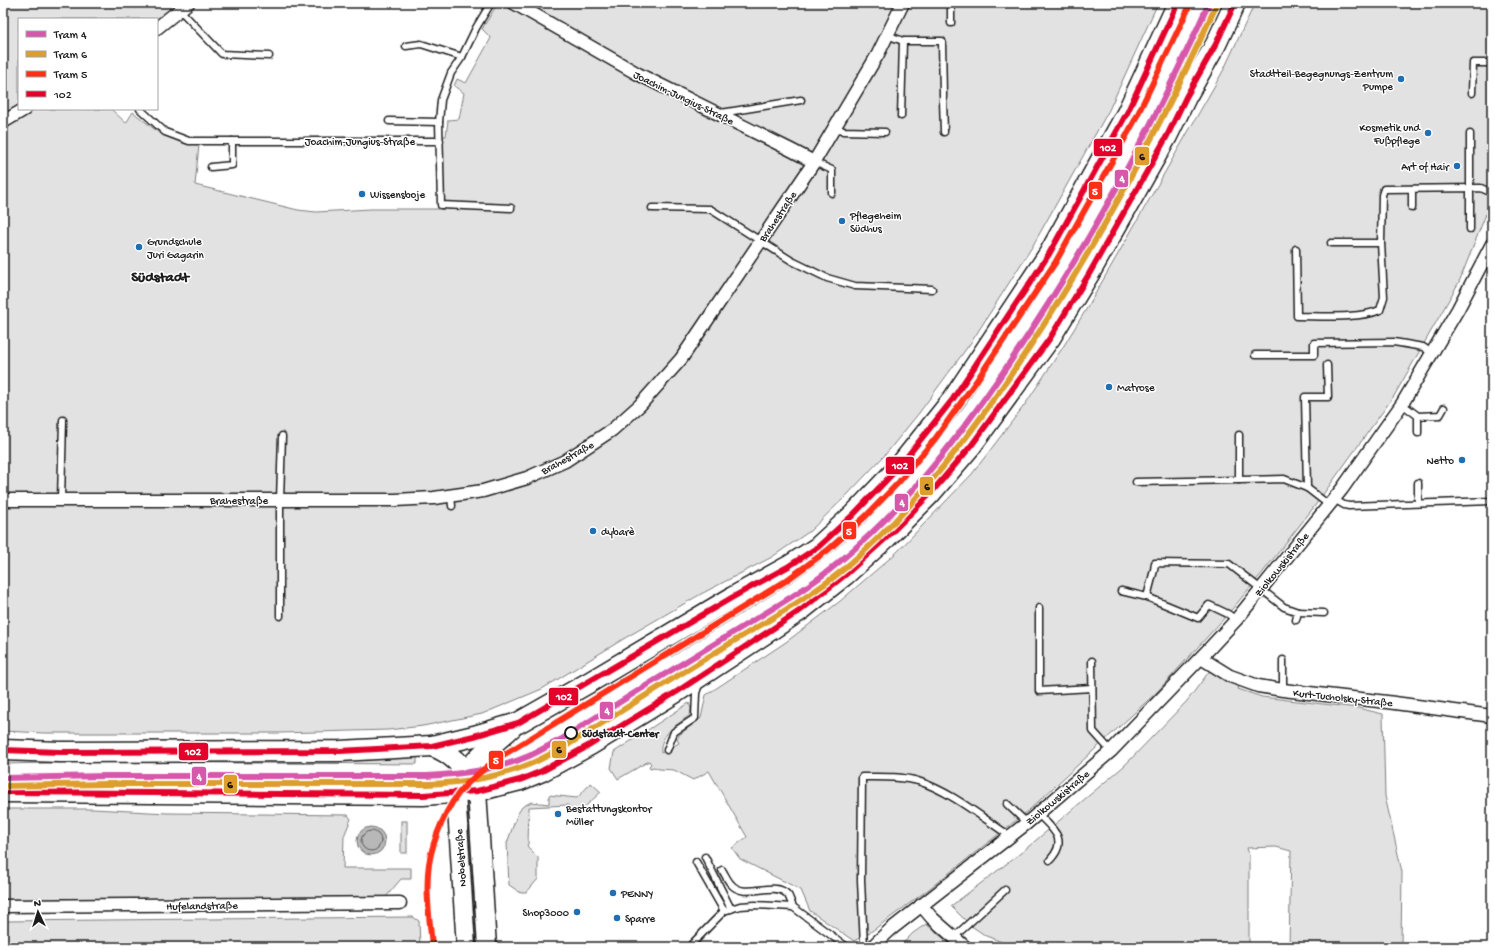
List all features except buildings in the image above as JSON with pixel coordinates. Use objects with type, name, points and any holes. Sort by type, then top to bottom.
[{"type":"main road","points":[[456,793],[460,782],[473,764],[518,723],[733,597],[789,566],[818,547],[853,515],[898,468],[953,399],[1049,254],[1127,113],[1178,3]]},
{"type":"main road","points":[[3,792],[424,795],[477,791],[520,780],[542,771],[604,737],[702,675],[801,610],[845,575],[887,537],[930,494],[971,446],[1050,338],[1090,274],[1167,136],[1186,97],[1216,44],[1235,3]]},
{"type":"main road","points":[[3,750],[75,752],[340,751],[432,746],[518,723]]},
{"type":"main road","name":"Nobelstraße","points":[[432,746],[449,754],[467,773],[477,791],[487,947]]},
{"type":"main road","name":"Nobelstraße","points":[[456,793],[466,947]]},
{"type":"street","name":"Joachim-Jungius-Straße","points":[[514,3],[621,65],[814,162]]},
{"type":"street","name":"Brahestraße","points":[[3,500],[452,501],[527,478],[565,461],[612,430],[640,405],[681,358],[814,162],[878,54],[903,3]]},
{"type":"street","points":[[158,27],[184,7]]},
{"type":"street","points":[[3,122],[23,110]]},
{"type":"street","name":"Ziolkowskistraße","points":[[873,947],[885,934],[1027,823],[1111,751],[1236,620],[1332,502],[1402,404],[1490,252]]},
{"type":"street","name":"Kurt-Tucholsky-Straße","points":[[1201,658],[1230,676],[1258,686],[1492,716]]},
{"type":"street","name":"Hufelandstraße","points":[[3,906],[400,903]]},
{"type":"street","points":[[921,906],[929,916],[965,947]]},
{"type":"lane","points":[[491,3],[476,28],[462,57],[451,73],[441,100],[439,122],[441,205],[511,208]]},
{"type":"lane","points":[[951,3],[951,22]]},
{"type":"lane","points":[[184,7],[222,54],[269,56]]},
{"type":"lane","points":[[887,36],[903,40],[942,41],[944,132]]},
{"type":"lane","points":[[901,116],[903,40]]},
{"type":"lane","points":[[406,46],[421,44],[462,57]]},
{"type":"lane","points":[[1472,93],[1473,63],[1492,63]]},
{"type":"lane","points":[[717,114],[801,100]]},
{"type":"lane","name":"Joachim-Jungius-Straße","points":[[141,110],[165,132],[189,141],[440,141]]},
{"type":"lane","points":[[389,121],[439,122]]},
{"type":"lane","points":[[835,126],[844,132],[884,132]]},
{"type":"lane","points":[[1470,134],[1470,230]]},
{"type":"lane","points":[[211,167],[232,165],[232,141]]},
{"type":"lane","points":[[814,162],[832,170],[832,193]]},
{"type":"lane","points":[[1296,248],[1297,316],[1342,316],[1373,313],[1380,310],[1384,297],[1381,243],[1382,195],[1384,189],[1481,188],[1492,193]]},
{"type":"lane","points":[[1412,189],[1412,208]]},
{"type":"lane","points":[[652,208],[710,209],[792,261],[827,278],[854,286],[932,289]]},
{"type":"lane","points":[[1331,243],[1381,243]]},
{"type":"lane","points":[[1255,355],[1314,355],[1314,343],[1394,342],[1423,346],[1432,353]]},
{"type":"lane","points":[[1307,488],[1305,397],[1328,397],[1326,365]]},
{"type":"lane","points":[[1402,404],[1418,416],[1440,415],[1444,408]]},
{"type":"lane","points":[[1418,416],[1418,433]]},
{"type":"lane","points":[[61,500],[63,420]]},
{"type":"lane","points":[[1239,435],[1239,480]]},
{"type":"lane","points":[[280,616],[280,500],[282,436]]},
{"type":"lane","points":[[1136,482],[1284,479],[1307,488],[1332,502],[1349,506],[1492,501]]},
{"type":"lane","points":[[1418,483],[1418,503]]},
{"type":"lane","points":[[1146,597],[1155,563],[1229,564],[1284,607],[1298,612],[1324,613]]},
{"type":"lane","points":[[1121,591],[1146,597],[1198,618],[1208,605],[1228,614],[1236,620]]},
{"type":"lane","points":[[1039,608],[1039,690],[1092,688]]},
{"type":"lane","points":[[1296,620],[1298,612]]},
{"type":"lane","points":[[1283,660],[1283,690]]},
{"type":"lane","points":[[1092,661],[1094,731],[1111,751]]},
{"type":"lane","points":[[667,750],[674,732],[695,718],[696,693],[702,675]]},
{"type":"lane","points":[[864,947],[861,880],[862,777],[890,777],[916,780],[953,797],[1010,836]]},
{"type":"lane","points":[[1007,804],[1027,823]]},
{"type":"lane","points":[[1038,814],[1054,830],[1058,837],[1059,845],[1056,854],[1050,860]]},
{"type":"lane","points":[[705,857],[731,909]]},
{"type":"lane","points":[[696,862],[724,911]]},
{"type":"lane","points":[[722,870],[731,885],[741,890],[751,891],[773,888],[783,891],[788,895],[793,907],[848,947]]},
{"type":"lane","points":[[953,938],[1005,890]]},
{"type":"lane","points":[[688,947],[724,911],[740,906],[755,905],[793,907]]},
{"type":"shaded area","points":[[3,3],[179,3],[158,20],[158,18],[18,18],[18,110],[112,110],[126,123],[133,112],[158,132],[180,142],[199,145],[195,185],[298,210],[316,212],[371,209],[443,209],[444,186],[440,181],[439,136],[446,136],[448,120],[459,119],[464,93],[454,86],[457,79],[466,83],[491,38],[482,29],[498,3],[1158,3],[1109,110],[1032,247],[972,341],[919,413],[885,455],[810,531],[772,557],[701,594],[625,638],[542,689],[482,714],[423,726],[388,730],[279,733],[44,733],[3,731]]},
{"type":"shaded area","points":[[1255,3],[1492,3],[1492,199],[1459,282],[1394,396],[1314,507],[1228,614],[1157,692],[1028,811],[929,889],[872,931],[854,941],[810,911],[801,890],[740,859],[732,848],[747,837],[709,771],[693,780],[674,770],[659,769],[654,767],[650,768],[649,766],[651,764],[649,761],[618,779],[611,768],[614,752],[689,703],[691,709],[690,715],[666,735],[661,746],[661,753],[679,743],[677,740],[679,735],[701,718],[706,695],[786,642],[839,602],[896,553],[972,474],[1026,403],[1087,308],[1223,71]]},
{"type":"shaded area","points":[[1177,22],[1184,25],[1147,99],[1068,245],[1025,316],[1018,312]]},
{"type":"shaded area","points":[[1190,48],[1197,52],[1112,216],[1043,328],[1038,325],[1096,230],[1148,133]]},
{"type":"shaded area","points":[[1010,324],[1016,327],[966,404],[942,435],[871,517],[830,554],[786,586],[671,657],[667,651],[813,559]]},
{"type":"shaded area","points":[[1031,338],[1037,341],[982,417],[918,494],[875,535],[917,491],[979,413]]},
{"type":"shaded area","points":[[806,592],[779,614],[672,686],[667,677],[745,631]]},
{"type":"shaded area","points":[[1211,669],[1240,683],[1238,689],[1262,697],[1358,708],[1383,714],[1385,796],[1402,872],[1401,947],[1289,947],[1291,851],[1276,847],[1247,848],[1249,855],[1249,947],[1015,947],[986,936],[970,925],[951,906],[1022,852],[1124,766],[1187,701]]},
{"type":"shaded area","points":[[417,756],[417,764],[95,762],[3,764],[3,758]]},
{"type":"shaded area","points":[[94,778],[416,778],[416,785],[3,784],[3,780]]},
{"type":"shaded area","points":[[591,783],[601,792],[577,814],[568,805],[529,807],[527,846],[538,857],[538,879],[526,893],[521,893],[509,885],[507,843],[517,815],[522,807],[531,802],[549,804],[549,795],[577,798]]},
{"type":"shaded area","points":[[3,809],[93,809],[167,813],[348,815],[351,819],[344,836],[343,868],[411,868],[411,879],[401,879],[385,898],[3,900]]},
{"type":"shaded area","points":[[401,821],[407,821],[407,853],[401,853]]},
{"type":"shaded area","points":[[474,839],[481,944],[474,944],[467,840]]},
{"type":"shaded area","points":[[413,917],[419,921],[420,947],[3,947],[3,921]]},
{"type":"shaded area","points":[[926,924],[954,947],[899,947],[913,933]]},
{"type":"water","points":[[371,827],[381,831],[385,841],[381,851],[371,855],[361,851],[357,841],[361,831]]},
{"type":"tram line","name":"5","points":[[432,947],[428,895],[429,864],[437,833],[458,794],[481,771],[500,757],[784,582],[828,550],[866,516],[899,482],[935,439],[977,380],[1055,263],[1134,122],[1191,3]]},
{"type":"tram line","name":"4","points":[[3,778],[106,776],[427,776],[492,768],[517,761],[562,739],[645,686],[785,601],[838,563],[883,522],[924,477],[980,406],[1057,290],[1112,197],[1162,101],[1209,3]]},
{"type":"tram line","name":"6","points":[[3,786],[106,784],[427,784],[466,781],[505,773],[544,758],[566,746],[804,598],[844,569],[896,520],[920,494],[986,411],[1053,310],[1104,226],[1151,139],[1216,6]]},
{"type":"transit line","name":"102","points":[[3,750],[60,752],[340,751],[432,746],[518,723],[733,597],[789,566],[818,547],[853,515],[898,468],[953,399],[1049,254],[1127,113],[1178,3]]},
{"type":"transit line","name":"102","points":[[3,792],[423,795],[477,791],[520,780],[542,771],[590,745],[678,691],[801,610],[845,575],[887,537],[930,494],[971,446],[1050,338],[1089,274],[1167,136],[1186,97],[1216,44],[1235,3]]},
{"type":"place","name":"Stadtteil-Begegnungs-Zentrum Pumpe","points":[[1401,79]]},
{"type":"place","name":"Kosmetik und Fußpflege","points":[[1428,133]]},
{"type":"place","name":"Art of Hair","points":[[1457,166]]},
{"type":"place","name":"Wissensboje","points":[[362,194]]},
{"type":"place","name":"Pflegeheim Südhus","points":[[842,221]]},
{"type":"place","name":"Grundschule Juri Gagarin","points":[[139,247]]},
{"type":"place","name":"Matrose","points":[[1109,387]]},
{"type":"place","name":"Netto","points":[[1462,460]]},
{"type":"place","name":"dybarè","points":[[593,531]]},
{"type":"place","name":"Südstadt-Center","points":[[571,733]]},
{"type":"place","name":"Bestattungskontor Müller","points":[[558,814]]},
{"type":"place","name":"PENNY","points":[[613,893]]},
{"type":"place","name":"Shop3000","points":[[577,912]]},
{"type":"place","name":"Sparre","points":[[617,918]]},
{"type":"district","name":"Südstadt","points":[[160,276]]}]
